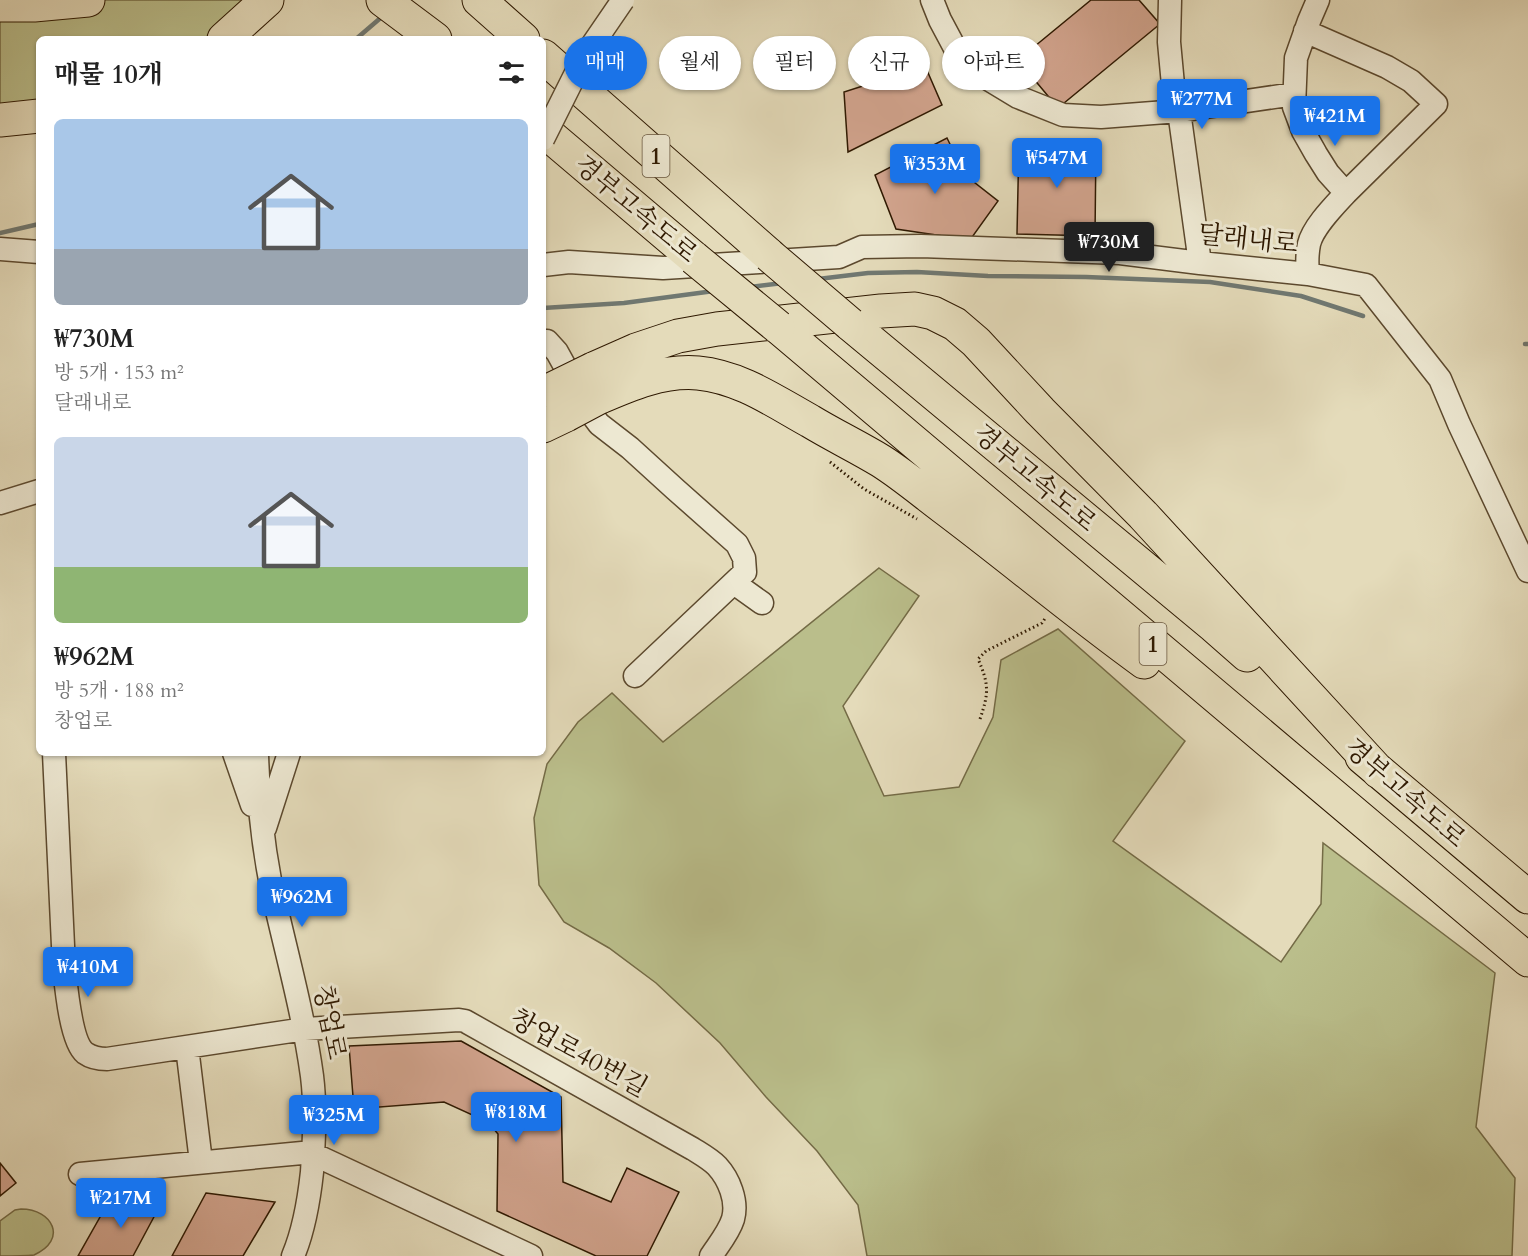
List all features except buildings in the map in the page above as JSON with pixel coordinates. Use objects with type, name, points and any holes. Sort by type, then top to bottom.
[{"type":"highway","points":[[0,4],[34,5],[88,0]]},
{"type":"highway","points":[[227,36],[267,0]]},
{"type":"highway","points":[[383,0],[431,36]]},
{"type":"highway","points":[[479,0],[520,36]]},
{"type":"highway","name":"경부고속도로","points":[[546,59],[768,255],[1214,626],[1379,772],[1528,897]]},
{"type":"highway","points":[[0,120],[36,116]]},
{"type":"highway","name":"경부고속도로","points":[[546,133],[1528,960]]},
{"type":"highway","points":[[551,406],[596,384],[636,350],[678,336],[717,328],[881,311],[915,309],[933,313],[955,324],[976,342],[1040,411],[1143,515],[1379,772]]},
{"type":"highway","points":[[596,384],[625,387],[671,374],[698,373],[722,377],[751,387],[882,462],[979,534],[1109,637],[1348,808]]},
{"type":"street","points":[[546,133],[584,57],[623,0]]},
{"type":"street","points":[[932,0],[956,50],[980,74],[1018,97],[1063,115],[1101,117],[1179,111],[1294,94]]},
{"type":"street","points":[[1170,0],[1169,42],[1173,85],[1179,111],[1200,263]]},
{"type":"street","points":[[1318,0],[1296,58],[1294,107],[1303,131],[1328,173],[1346,193]]},
{"type":"street","points":[[1305,31],[1387,67],[1411,81],[1436,104],[1346,193],[1323,220],[1310,242],[1307,260],[1308,274]]},
{"type":"street","name":"달래내로","points":[[546,265],[569,262],[663,268],[839,257],[862,247],[909,246],[1120,253],[1308,274],[1366,285],[1440,379],[1528,571]]},
{"type":"street","points":[[0,249],[36,252]]},
{"type":"street","points":[[546,341],[557,352],[599,424],[630,448],[737,544],[744,558],[745,572],[635,676]]},
{"type":"street","points":[[0,503],[36,492]]},
{"type":"street","points":[[734,583],[762,603]]},
{"type":"street","name":"창업로40번길","points":[[54,756],[64,967],[68,1001],[80,1046],[85,1053],[95,1058],[107,1059],[305,1029],[459,1020],[466,1022],[693,1149],[716,1165],[729,1186],[734,1212],[729,1228],[711,1256]]},
{"type":"street","points":[[235,756],[263,835]]},
{"type":"street","points":[[257,756],[258,800],[263,835]]},
{"type":"street","points":[[263,835],[288,756]]},
{"type":"street","name":"창업로","points":[[263,835],[270,879],[305,1029],[313,1096],[315,1129],[310,1186],[298,1244],[293,1256]]},
{"type":"street","points":[[187,1047],[201,1162]]},
{"type":"street","points":[[80,1174],[302,1153],[313,1154],[531,1256]]},
{"type":"path","points":[[829,461],[864,489],[917,519]]},
{"type":"path","points":[[980,719],[987,691],[984,673],[978,658],[986,651],[1041,623],[1047,615]]},
{"type":"green space","points":[[0,0],[267,0],[227,36],[36,36],[36,116],[0,120]]},
{"type":"green space","points":[[879,568],[919,596],[843,706],[884,796],[959,787],[993,717],[1001,660],[1058,629],[1185,741],[1113,841],[1281,962],[1321,904],[1323,843],[1495,973],[1476,1127],[1515,1178],[1512,1256],[867,1256],[858,1205],[817,1151],[766,1097],[720,1043],[656,983],[609,948],[564,922],[539,885],[534,818],[547,764],[578,722],[612,693],[663,742]]},
{"type":"green space","points":[[15,1210],[32,1210],[48,1220],[52,1226],[51,1241],[45,1249],[34,1255],[0,1256],[0,1221]]},
{"type":"waterway","points":[[360,36],[384,15]]},
{"type":"waterway","points":[[0,233],[36,225]]},
{"type":"waterway","points":[[818,279],[868,273],[917,272],[1210,282],[1301,296],[1363,316]]},
{"type":"waterway","points":[[750,287],[783,283]]},
{"type":"waterway","points":[[546,308],[624,303],[714,291]]}]
